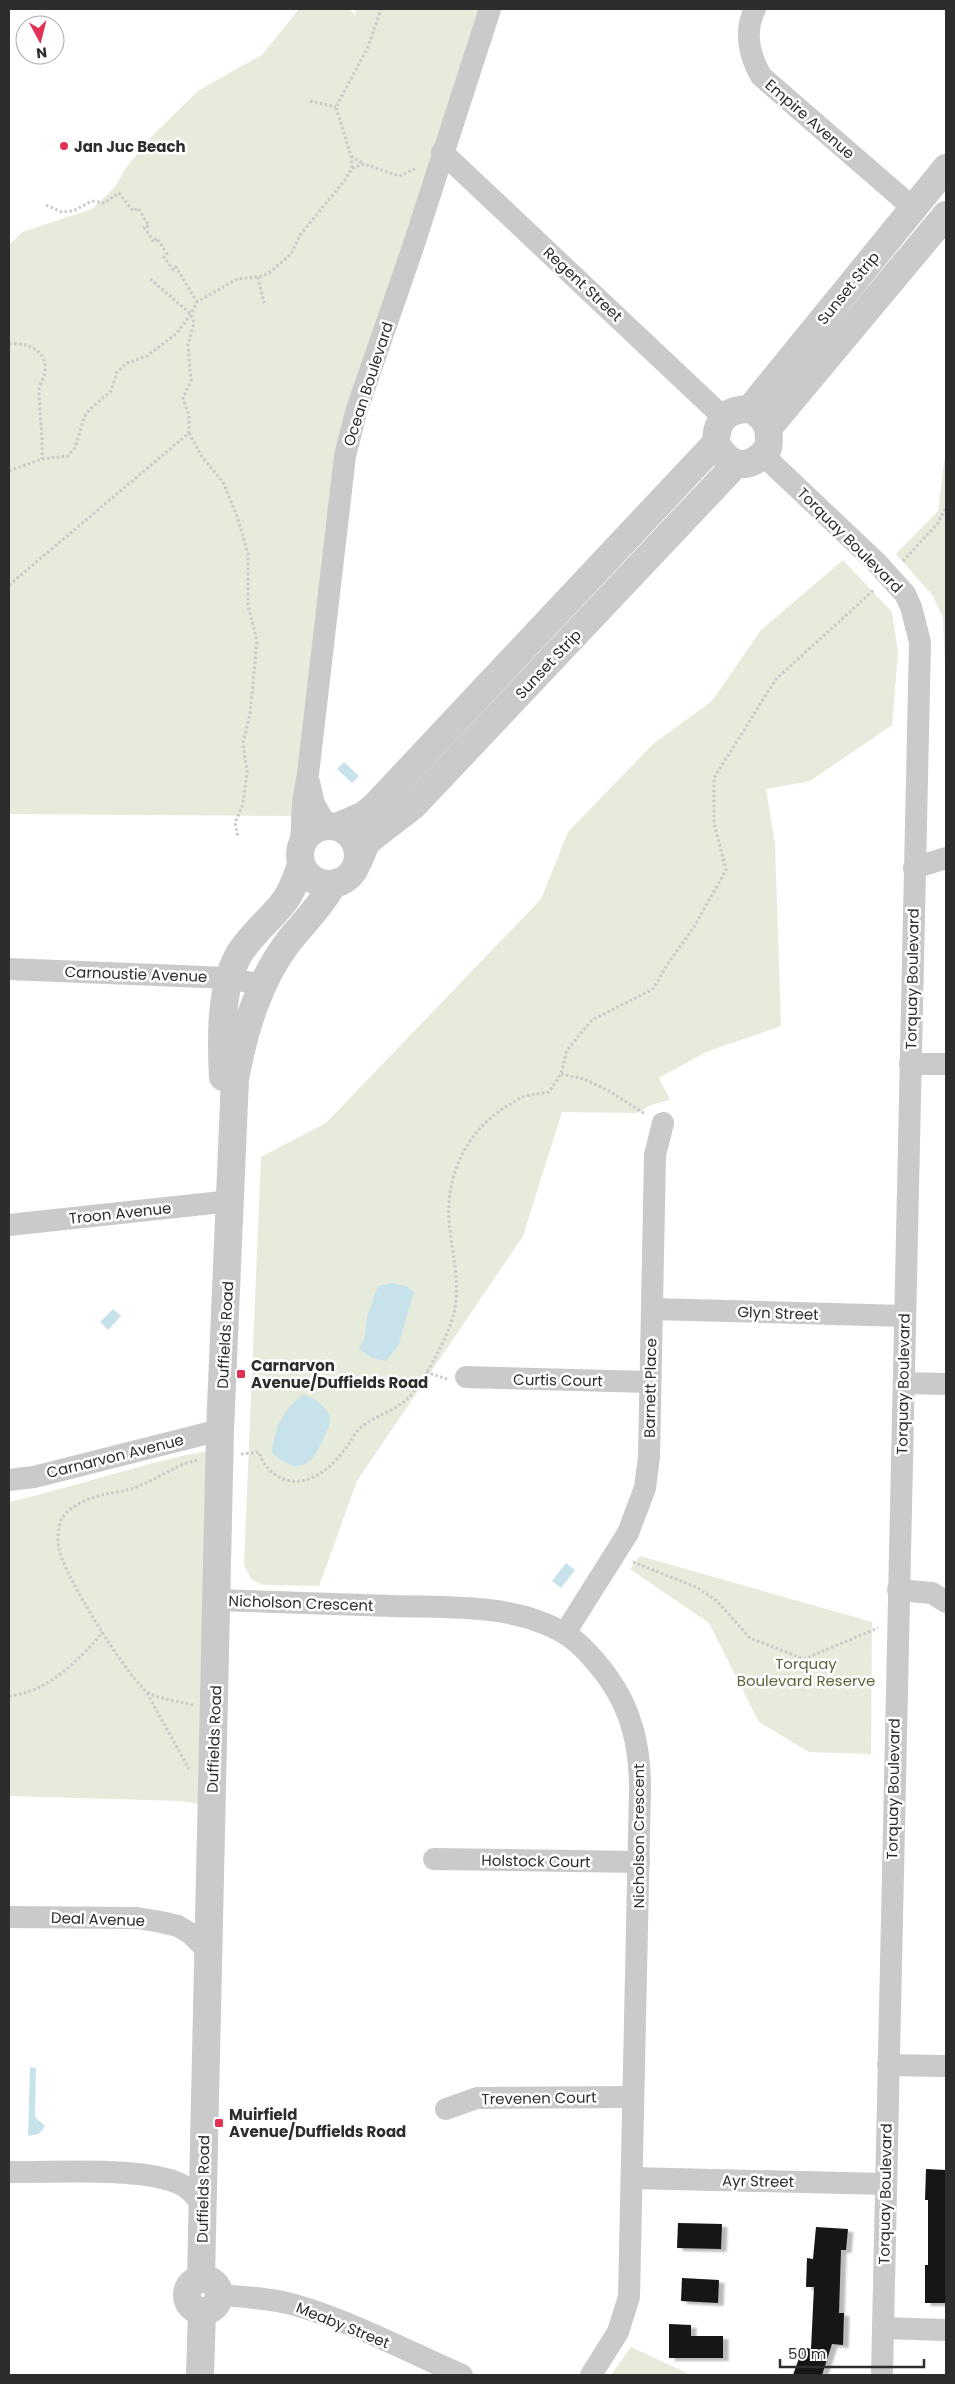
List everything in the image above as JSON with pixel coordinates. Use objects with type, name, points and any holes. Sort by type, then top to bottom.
[{"type":"street","name":"Ocean Boulevard","points":[[301,855],[302,802],[308,774],[345,456],[356,412],[413,248],[442,152],[490,9]]},
{"type":"street","name":"Empire Avenue","points":[[755,9],[750,26],[750,52],[761,76],[913,208]]},
{"type":"street","name":"Regent Street","points":[[442,152],[723,417]]},
{"type":"street","name":"Sunset Strip","points":[[759,418],[913,208],[946,168]]},
{"type":"street","name":"Sunset Strip","points":[[759,418],[946,215]]},
{"type":"street","points":[[723,417],[732,411],[759,418]]},
{"type":"street","name":"Sunset Strip","points":[[301,855],[311,831],[318,827],[333,826],[364,815],[374,807],[716,443],[718,426],[723,417]]},
{"type":"street","name":"Sunset Strip","points":[[759,418],[768,448],[763,455]]},
{"type":"street","points":[[716,443],[721,452],[736,464],[747,464],[763,455]]},
{"type":"street","name":"Torquay Boulevard","points":[[763,455],[890,576],[905,594],[912,607],[920,642],[897,1621],[882,2375]]},
{"type":"street","name":"Sunset Strip","points":[[333,884],[349,876],[359,860],[366,843],[414,806],[736,464]]},
{"type":"street","name":"Ocean Boulevard","points":[[308,774],[314,804],[333,826]]},
{"type":"street","points":[[333,826],[346,830],[355,842],[359,860]]},
{"type":"street","points":[[301,855],[304,872],[317,882],[333,884]]},
{"type":"street","name":"Duffields Road","points":[[231,1201],[223,1064],[228,978],[239,955],[294,886],[301,855]]},
{"type":"street","points":[[914,868],[946,858]]},
{"type":"street","name":"Duffields Road","points":[[200,2375],[207,2295],[202,2204],[215,1712],[220,1430],[235,1079],[247,1026],[263,985],[288,942],[323,903],[333,884]]},
{"type":"street","name":"Carnoustie Avenue","points":[[9,969],[228,978],[263,985]]},
{"type":"street","points":[[910,1064],[946,1064]]},
{"type":"street","name":"Barnett Place","points":[[565,1633],[631,1525],[645,1488],[649,1457],[655,1155],[663,1123]]},
{"type":"street","name":"Troon Avenue","points":[[9,1225],[231,1201]]},
{"type":"street","name":"Glyn Street","points":[[652,1309],[905,1316]]},
{"type":"street","name":"Curtis Court","points":[[466,1377],[650,1382]]},
{"type":"street","points":[[904,1383],[946,1384]]},
{"type":"street","name":"Carnarvon Avenue","points":[[9,1480],[34,1477],[220,1430]]},
{"type":"street","points":[[898,1590],[932,1593],[946,1602]]},
{"type":"street","name":"Nicholson Crescent","points":[[217,1600],[474,1609],[522,1617],[565,1633],[599,1666],[615,1687],[628,1710],[636,1738],[640,1766],[629,2297],[618,2332],[591,2375]]},
{"type":"street","name":"Holstock Court","points":[[434,1860],[638,1862]]},
{"type":"street","name":"Deal Avenue","points":[[9,1916],[137,1918],[161,1922],[185,1930],[208,1950]]},
{"type":"street","points":[[888,2065],[946,2066]]},
{"type":"street","name":"Trevenen Court","points":[[446,2109],[477,2098],[633,2097]]},
{"type":"street","points":[[9,2172],[134,2174],[165,2179],[190,2190],[202,2204]]},
{"type":"street","name":"Ayr Street","points":[[632,2178],[885,2184]]},
{"type":"street","name":"Meaby Street","points":[[207,2295],[265,2299],[294,2304],[323,2314],[462,2375]]},
{"type":"street","points":[[883,2328],[946,2330]]},
{"type":"path","points":[[9,471],[42,459],[68,456],[75,448],[84,418],[89,410],[111,391],[117,372],[127,363],[147,356],[176,334],[191,314],[197,302],[237,280],[258,277],[268,273],[291,254],[300,235],[345,180],[352,168],[351,156],[336,108],[368,46],[381,9]]},
{"type":"path","points":[[310,101],[336,108]]},
{"type":"path","points":[[351,156],[364,164],[399,176],[442,152]]},
{"type":"path","points":[[352,168],[364,164]]},
{"type":"path","points":[[46,205],[62,212],[73,211],[92,201],[104,203],[119,193],[133,211],[138,208],[148,226],[144,227],[154,242],[157,238],[167,254],[164,257],[173,270],[176,267],[197,302]]},
{"type":"path","points":[[258,277],[264,303]]},
{"type":"path","points":[[149,278],[191,314],[194,323],[188,345],[191,381],[183,398],[189,416],[189,433],[202,457],[223,482],[237,516],[248,554],[248,606],[257,641],[250,714],[242,743],[246,772],[243,804],[234,823],[238,837]]},
{"type":"path","points":[[9,344],[23,343],[36,349],[45,362],[45,374],[38,391],[43,429],[42,459]]},
{"type":"path","points":[[9,585],[189,433]]},
{"type":"path","points":[[193,1776],[147,1692],[103,1632],[69,1575],[58,1549],[58,1531],[62,1518],[75,1506],[92,1498],[117,1494],[140,1486],[184,1463],[220,1457],[259,1452],[263,1465],[282,1479],[291,1481],[306,1480],[323,1473],[344,1451],[360,1428],[407,1399],[438,1353],[454,1314],[458,1290],[449,1217],[450,1184],[460,1154],[479,1128],[500,1111],[524,1096],[548,1092],[560,1074],[567,1050],[592,1020],[653,989],[667,965],[694,927],[726,870],[714,823],[714,778],[776,679],[890,576],[938,523],[946,507]]},
{"type":"path","points":[[560,1074],[584,1080],[609,1090],[639,1111],[663,1123]]},
{"type":"path","points":[[614,1555],[696,1587],[716,1601],[750,1638],[804,1659],[897,1621]]},
{"type":"path","points":[[9,1696],[32,1691],[67,1670],[103,1632]]},
{"type":"path","points":[[147,1692],[215,1712]]},
{"type":"green space","points":[[299,9],[350,9],[355,16],[356,9],[490,9],[356,412],[301,816],[9,814],[9,245],[22,232],[92,209],[114,188],[127,166],[155,133],[199,90],[262,55]]},
{"type":"green space","points":[[946,448],[945,668],[943,618],[933,596],[896,554],[938,511]]},
{"type":"green space","points":[[843,560],[892,612],[898,653],[892,725],[810,781],[766,789],[775,844],[781,1026],[706,1052],[659,1078],[670,1100],[651,1105],[638,1113],[562,1112],[523,1236],[357,1481],[319,1586],[263,1585],[251,1579],[244,1565],[261,1157],[326,1123],[541,899],[568,832],[653,744],[712,701],[761,630]]},
{"type":"green space","points":[[206,1451],[200,1804],[181,1801],[9,1796],[9,1502],[156,1462]]},
{"type":"green space","name":"Torquay Boulevard Reserve","points":[[640,1556],[872,1622],[871,1754],[809,1752],[759,1722],[709,1623],[630,1569]]},
{"type":"green space","points":[[631,2347],[691,2375],[611,2375]]},
{"type":"water","points":[[344,762],[359,776],[352,783],[337,769]]},
{"type":"water","points":[[392,1283],[406,1286],[414,1292],[398,1346],[386,1361],[372,1358],[359,1349],[365,1337],[367,1317],[378,1286]]},
{"type":"water","points":[[113,1309],[121,1316],[108,1330],[100,1322]]},
{"type":"water","points":[[304,1394],[324,1407],[330,1423],[314,1456],[303,1465],[296,1466],[281,1460],[272,1453],[273,1444],[281,1419]]},
{"type":"water","points":[[566,1563],[575,1570],[561,1588],[552,1581]]},
{"type":"water","points":[[30,2067],[36,2068],[35,2117],[45,2126],[39,2134],[28,2136]]},
{"type":"building","points":[[926,2169],[946,2170],[946,2303],[925,2303],[925,2265],[928,2265],[928,2200],[925,2200]]},
{"type":"building","points":[[678,2223],[722,2224],[721,2249],[677,2248]]},
{"type":"building","points":[[816,2227],[848,2229],[846,2250],[841,2250],[839,2313],[844,2313],[843,2345],[832,2344],[822,2375],[793,2375],[803,2347],[811,2349],[814,2287],[806,2287],[807,2258],[813,2259]]},
{"type":"building","points":[[682,2278],[719,2280],[718,2303],[681,2301]]},
{"type":"building","points":[[669,2324],[691,2325],[691,2336],[723,2336],[723,2358],[669,2358]]},
{"type":"place","name":"Jan Juc Beach","points":[[64,146]]},
{"type":"place","name":"Carnarvon Avenue/Duffields Road","points":[[241,1374]]},
{"type":"place","name":"Muirfield Avenue/Duffields Road","points":[[219,2123]]}]
